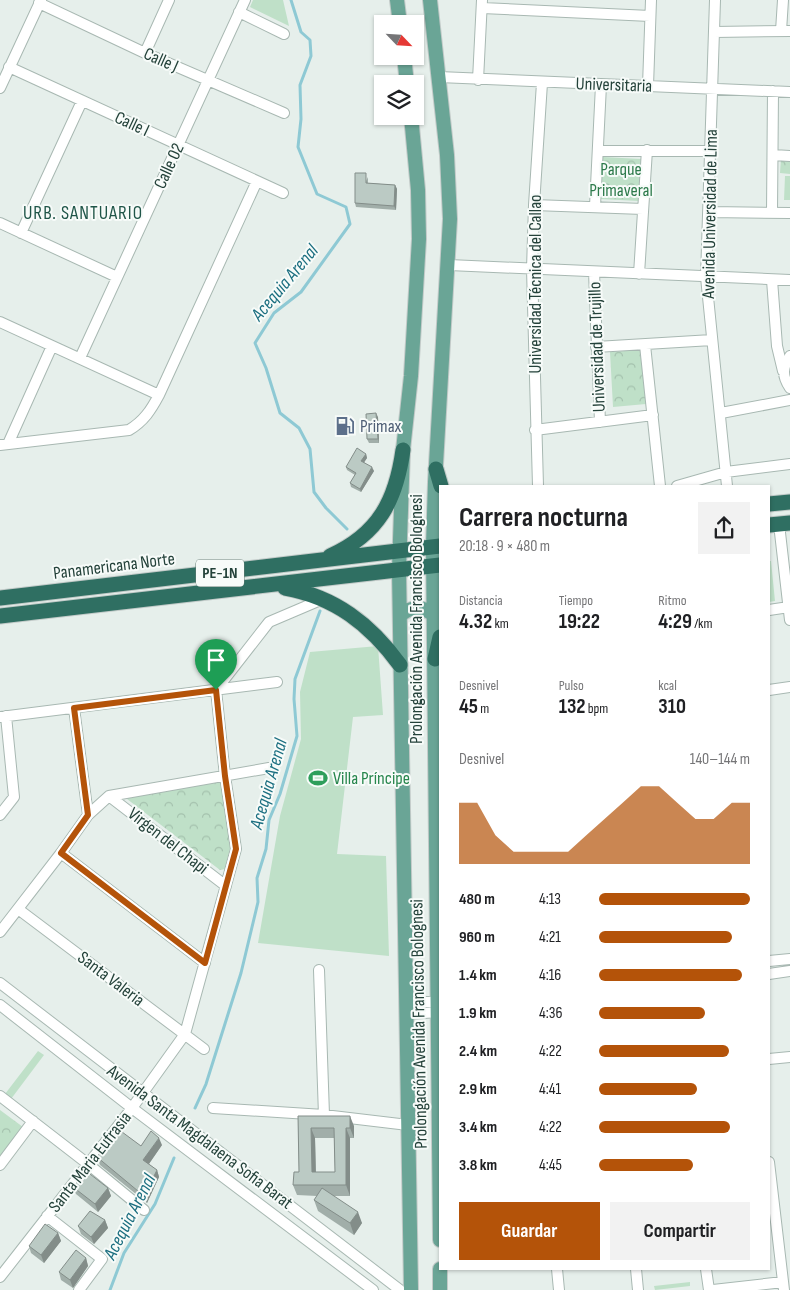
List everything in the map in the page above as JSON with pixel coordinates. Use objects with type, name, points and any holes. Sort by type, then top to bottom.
[{"type":"highway","points":[[318,562],[345,549],[369,530],[382,514],[399,476],[403,450]]},
{"type":"highway","points":[[436,469],[441,485]]},
{"type":"highway","points":[[770,504],[790,502]]},
{"type":"highway","name":"Panamericana Norte","points":[[0,598],[436,547]]},
{"type":"highway","name":"Panamericana Norte","points":[[0,616],[437,566]]},
{"type":"highway","points":[[274,585],[299,590],[323,599],[346,611],[385,644],[400,665]]},
{"type":"highway","points":[[434,659],[439,641]]},
{"type":"main road","points":[[397,0],[399,15]]},
{"type":"main road","name":"Prolongación Avenida Francisco Bolognesi","points":[[430,0],[450,188],[449,265],[436,469],[437,566],[434,616],[434,659],[437,689],[439,1007]]},
{"type":"main road","name":"Prolongación Avenida Francisco Bolognesi","points":[[411,1290],[399,551],[403,450],[419,239],[418,190],[412,125]]},
{"type":"main road","points":[[400,616],[408,609],[419,608],[425,609],[434,616]]},
{"type":"main road","points":[[440,1270],[440,1290]]},
{"type":"street","points":[[145,53],[169,0]]},
{"type":"street","name":"Calle 02","points":[[80,358],[245,0]]},
{"type":"street","points":[[648,86],[651,0]]},
{"type":"street","name":"Avenida Universidad de Lima","points":[[715,0],[706,277],[727,485]]},
{"type":"street","points":[[714,32],[785,31],[783,0]]},
{"type":"street","points":[[0,88],[40,1]]},
{"type":"street","name":"Calle J","points":[[40,1],[145,53],[284,113]]},
{"type":"street","points":[[478,80],[482,4],[650,16]]},
{"type":"street","points":[[240,12],[284,34]]},
{"type":"street","name":"Calle I","points":[[9,68],[282,193]]},
{"type":"street","name":"Universitaria","points":[[439,77],[542,83],[790,92]]},
{"type":"street","name":"Universidad Técnica del Callao","points":[[538,485],[532,269],[542,83]]},
{"type":"street","points":[[595,206],[601,85]]},
{"type":"street","points":[[772,212],[773,91]]},
{"type":"street","points":[[21,233],[82,101]]},
{"type":"street","points":[[639,274],[646,150]]},
{"type":"street","points":[[598,151],[710,151]]},
{"type":"street","points":[[773,155],[790,156]]},
{"type":"street","points":[[4,444],[130,430],[146,417],[159,395],[258,181]]},
{"type":"street","points":[[534,205],[643,209]]},
{"type":"street","points":[[709,212],[790,213]]},
{"type":"street","points":[[0,223],[117,277]]},
{"type":"street","points":[[449,265],[790,280]]},
{"type":"street","name":"Universidad de Trujillo","points":[[594,272],[600,422]]},
{"type":"street","points":[[772,280],[778,346],[785,380],[790,388]]},
{"type":"street","points":[[0,322],[159,395]]},
{"type":"street","points":[[596,347],[712,340]]},
{"type":"street","points":[[645,345],[660,485]]},
{"type":"street","points":[[4,444],[52,346]]},
{"type":"street","points":[[784,371],[785,364],[790,356]]},
{"type":"street","points":[[720,413],[790,400]]},
{"type":"street","points":[[535,430],[653,415]]},
{"type":"street","points":[[680,485],[726,472],[790,464]]},
{"type":"street","points":[[779,524],[790,620]]},
{"type":"street","points":[[216,690],[269,622],[323,599]]},
{"type":"street","points":[[770,610],[788,607]]},
{"type":"street","points":[[0,815],[14,797],[3,716],[277,682]]},
{"type":"street","points":[[770,690],[790,687]]},
{"type":"street","name":"Santa Maria Eufrasia","points":[[0,1277],[132,1108],[185,1034],[236,849],[225,776],[216,690]]},
{"type":"street","points":[[74,708],[88,815]]},
{"type":"street","points":[[0,932],[88,815],[110,796],[269,768]]},
{"type":"street","name":"Virgen del Chapi","points":[[110,796],[226,886]]},
{"type":"street","points":[[61,853],[205,963]]},
{"type":"street","name":"Santa Valeria","points":[[18,908],[204,1048]]},
{"type":"street","points":[[770,962],[790,959]]},
{"type":"street","points":[[319,970],[324,1115]]},
{"type":"street","points":[[770,974],[790,971]]},
{"type":"street","name":"Avenida Santa Magdalaena Sofia Barat","points":[[0,983],[400,1290]]},
{"type":"street","name":"Avenida Santa Magdalaena Sofia Barat","points":[[0,1005],[132,1108],[373,1290]]},
{"type":"street","points":[[406,1008],[439,1007]]},
{"type":"street","points":[[770,1059],[790,1057]]},
{"type":"street","points":[[0,1096],[144,1210]]},
{"type":"street","points":[[214,1108],[324,1115],[408,1125]]},
{"type":"street","points":[[0,1165],[33,1121]]},
{"type":"street","points":[[713,1290],[784,1286],[770,1170]]},
{"type":"street","points":[[47,1216],[102,1259],[79,1290]]},
{"type":"street","points":[[557,1270],[559,1290]]},
{"type":"street","points":[[636,1270],[638,1290]]},
{"type":"street","points":[[706,1270],[709,1290]]},
{"type":"green space","points":[[253,0],[283,0],[289,26],[250,7]]},
{"type":"green space","name":"Parque Primaveral","points":[[603,157],[641,159],[639,201],[600,199]]},
{"type":"green space","points":[[781,158],[790,159],[790,174],[780,173]]},
{"type":"green space","points":[[785,176],[790,176],[790,200],[784,200]]},
{"type":"green space","points":[[640,350],[646,404],[613,407],[610,352]]},
{"type":"green space","points":[[770,561],[771,561],[775,601],[770,602]]},
{"type":"green space","name":"Villa Príncipe","points":[[378,646],[383,715],[353,717],[337,854],[386,856],[389,956],[258,943],[280,816],[301,739],[300,692],[310,652]]},
{"type":"green space","points":[[223,781],[231,845],[225,869],[220,870],[127,799],[129,794]]},
{"type":"green space","points":[[38,1051],[44,1055],[11,1099],[5,1094]]},
{"type":"green space","points":[[0,1110],[23,1127],[0,1160]]},
{"type":"green space","points":[[690,1282],[690,1286],[655,1290],[654,1286]]},
{"type":"building","points":[[355,173],[366,173],[366,183],[395,185],[394,206],[355,203]]},
{"type":"building","points":[[376,413],[378,439],[367,439],[366,414]]},
{"type":"building","points":[[357,448],[366,454],[361,461],[372,467],[360,489],[350,483],[356,473],[346,467]]},
{"type":"building","points":[[298,1116],[350,1116],[350,1128],[346,1128],[346,1185],[293,1185],[294,1172],[299,1172]],"holes":[[[311,1128],[334,1128],[335,1172],[312,1172]]]},
{"type":"building","points":[[118,1129],[141,1146],[151,1131],[159,1138],[143,1160],[157,1170],[144,1196],[97,1157]]},
{"type":"building","points":[[86,1171],[108,1188],[95,1204],[73,1187]]},
{"type":"building","points":[[322,1188],[358,1212],[350,1223],[314,1200]]},
{"type":"building","points":[[90,1211],[105,1220],[91,1237],[78,1226]]},
{"type":"building","points":[[45,1224],[58,1233],[41,1255],[29,1246]]},
{"type":"building","points":[[76,1250],[86,1258],[70,1280],[59,1272]]},
{"type":"waterway","name":"Acequia Arenal","points":[[291,0],[301,32],[310,40],[311,56],[300,85],[301,119],[298,147],[317,194],[346,207],[350,224],[301,292],[274,313],[255,343],[266,368],[280,413],[299,428],[310,449],[314,492],[326,508],[347,529]]},
{"type":"waterway","name":"Acequia Arenal","points":[[195,1108],[206,1084],[241,973],[258,902],[257,878],[266,849],[269,820],[280,794],[297,736],[294,699],[295,679],[320,611]]},
{"type":"waterway","name":"Acequia Arenal","points":[[110,1290],[124,1253],[155,1204],[174,1158]]},
{"type":"place","name":"Primax","points":[[345,426]]},
{"type":"place","name":"Villa Príncipe","points":[[318,778]]},
{"type":"district","name":"URB. SANTUARIO","points":[[83,213]]},
{"type":"route","points":[[216,690],[225,776],[236,849],[205,963],[61,853],[88,815],[74,708],[216,690]]}]
